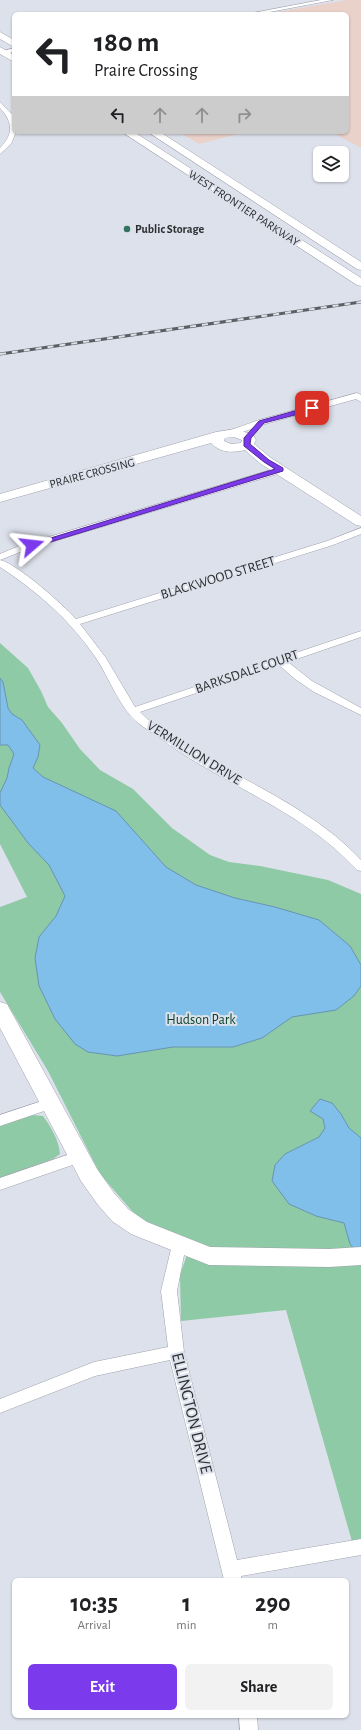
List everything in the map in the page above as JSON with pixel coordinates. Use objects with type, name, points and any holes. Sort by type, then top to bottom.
[{"type":"street","points":[[261,12],[330,0]]},
{"type":"street","points":[[0,35],[12,43]]},
{"type":"street","points":[[0,104],[10,115],[12,122]]},
{"type":"street","points":[[0,116],[10,115]]},
{"type":"street","points":[[0,152],[9,143],[12,134]]},
{"type":"street","name":"WEST FRONTIER PARKWAY","points":[[130,134],[361,282]]},
{"type":"street","name":"WEST FRONTIER PARKWAY","points":[[155,134],[361,267]]},
{"type":"street","points":[[359,397],[262,422],[231,433],[219,441],[266,461],[361,522]]},
{"type":"street","points":[[233,448],[247,441],[262,422]]},
{"type":"street","points":[[231,433],[241,434],[266,461]]},
{"type":"street","name":"PRAIRE CROSSING","points":[[0,498],[185,447],[219,441]]},
{"type":"street","points":[[0,557],[27,547],[281,470]]},
{"type":"street","name":"BLACKWOOD STREET","points":[[74,623],[330,543],[361,531]]},
{"type":"street","name":"VERMILLION DRIVE","points":[[0,563],[42,591],[74,623],[102,659],[132,711],[150,727],[181,748],[326,833],[361,867]]},
{"type":"street","name":"BARKSDALE COURT","points":[[132,711],[361,634]]},
{"type":"street","points":[[280,661],[290,671],[310,686],[361,712]]},
{"type":"street","points":[[0,1009],[89,1175],[106,1199],[120,1215],[139,1228],[209,1256],[329,1258],[361,1256]]},
{"type":"street","points":[[0,1121],[51,1103]]},
{"type":"street","points":[[0,1184],[79,1157]]},
{"type":"street","name":"ELLINGTON DRIVE","points":[[179,1245],[169,1291],[176,1352],[232,1574]]},
{"type":"street","points":[[0,1406],[94,1369],[176,1352]]},
{"type":"street","points":[[232,1574],[361,1547]]},
{"type":"street","points":[[248,1718],[249,1730]]},
{"type":"shaded area","points":[[347,0],[361,0],[361,148],[336,134],[349,134],[349,12],[278,12]]},
{"type":"shaded area","points":[[182,134],[237,134],[199,144]]},
{"type":"green space","name":"Hudson Park","points":[[0,643],[28,668],[48,707],[62,723],[80,749],[100,770],[133,789],[172,828],[210,855],[229,862],[260,866],[328,880],[361,894],[361,1543],[353,1545],[286,1310],[181,1321],[180,1275],[189,1249],[138,1218],[100,1174],[48,1071],[0,992],[0,907],[27,897],[0,844]]},
{"type":"green space","points":[[31,1115],[43,1116],[54,1134],[60,1154],[53,1159],[0,1178],[0,1126]]},
{"type":"water","points":[[0,678],[3,682],[8,708],[12,714],[22,720],[40,745],[38,757],[33,768],[43,777],[116,811],[166,867],[196,885],[235,898],[275,907],[319,920],[350,946],[361,965],[361,986],[354,996],[336,1010],[292,1017],[262,1038],[233,1047],[173,1047],[117,1056],[88,1052],[75,1044],[55,1019],[39,986],[35,958],[39,937],[56,916],[65,896],[49,865],[28,843],[0,805],[0,793],[7,778],[14,754],[8,745],[0,745]]},
{"type":"water","points":[[320,1099],[332,1103],[341,1114],[349,1128],[361,1138],[361,1258],[350,1244],[344,1223],[316,1216],[289,1204],[272,1181],[275,1165],[285,1154],[319,1137],[325,1128],[323,1119],[310,1111]]},
{"type":"railway","points":[[0,354],[361,302]]},
{"type":"place","name":"Public Storage","points":[[127,229]]},
{"type":"route","points":[[32,545],[281,470],[266,461],[247,445],[249,440],[248,438],[262,422],[312,408]]}]
